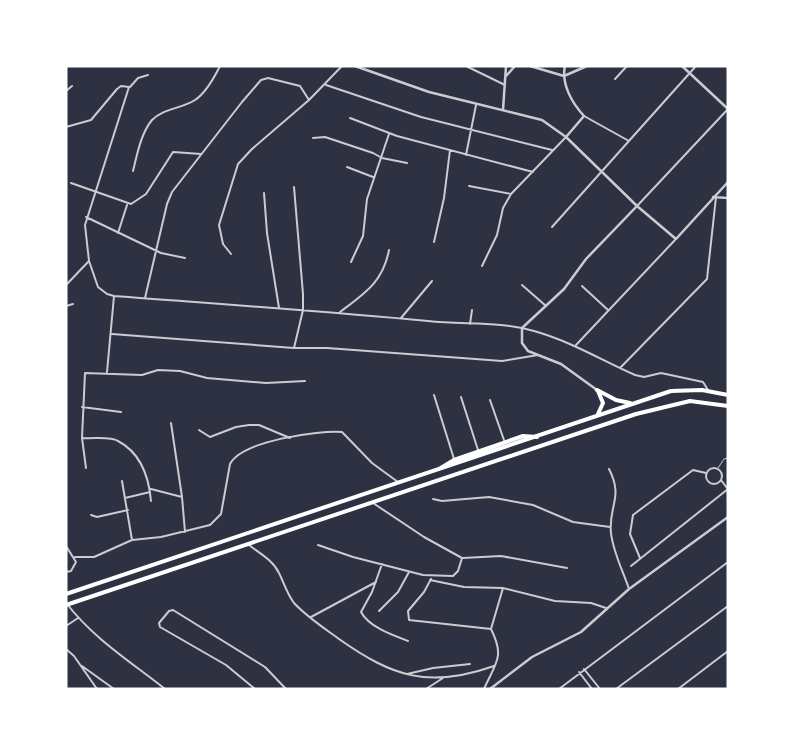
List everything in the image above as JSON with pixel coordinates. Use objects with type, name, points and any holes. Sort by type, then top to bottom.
[{"type":"highway","points":[[597,390],[616,400],[633,404]]},
{"type":"highway","points":[[597,390],[603,403],[602,410],[597,415]]},
{"type":"highway","points":[[66,594],[675,390],[708,390],[728,395]]},
{"type":"highway","points":[[67,604],[665,405],[698,400],[728,406]]},
{"type":"highway","points":[[439,470],[444,464],[454,460],[528,435],[537,437]]},
{"type":"street","points":[[230,254],[221,239],[219,225],[238,164],[252,148],[325,85],[342,66]]},
{"type":"street","points":[[355,66],[429,92],[542,120],[566,137],[637,206],[676,239]]},
{"type":"street","points":[[466,66],[506,84]]},
{"type":"street","points":[[504,110],[506,66]]},
{"type":"street","points":[[505,77],[515,66]]},
{"type":"street","points":[[530,66],[564,76],[586,66]]},
{"type":"street","points":[[565,66],[564,76],[573,102],[584,116],[630,140]]},
{"type":"street","points":[[615,79],[627,66]]},
{"type":"street","points":[[597,390],[561,364],[538,355],[525,347],[521,333],[522,328],[570,283],[586,259],[728,109],[682,66]]},
{"type":"street","points":[[552,227],[696,66]]},
{"type":"street","points":[[133,171],[138,151],[148,126],[154,118],[164,111],[195,100],[212,82],[219,67]]},
{"type":"street","points":[[148,75],[138,78],[129,88],[86,217],[85,234],[89,261],[98,288],[106,294],[522,328],[576,345],[620,368],[644,377],[662,373],[703,382],[708,390]]},
{"type":"street","points":[[145,298],[169,199],[242,102],[264,78],[300,86],[309,100]]},
{"type":"street","points":[[325,85],[421,117],[552,150]]},
{"type":"street","points":[[66,91],[72,86]]},
{"type":"street","points":[[66,126],[91,120],[117,89],[125,86],[129,88]]},
{"type":"street","points":[[466,155],[476,105]]},
{"type":"street","points":[[482,266],[495,240],[503,208],[510,194],[533,172],[584,116]]},
{"type":"street","points":[[350,118],[389,134],[533,172]]},
{"type":"street","points":[[351,262],[363,236],[364,209],[373,177],[382,158],[389,134]]},
{"type":"street","points":[[313,138],[325,137],[373,152],[382,158],[407,163]]},
{"type":"street","points":[[434,242],[444,198],[450,150]]},
{"type":"street","points":[[71,183],[95,190],[128,204],[139,200],[146,194],[174,152],[201,154]]},
{"type":"street","points":[[347,166],[373,177]]},
{"type":"street","points":[[576,345],[728,182]]},
{"type":"street","points":[[469,186],[510,194]]},
{"type":"street","points":[[294,187],[302,310],[294,348]]},
{"type":"street","points":[[264,193],[267,233],[279,308]]},
{"type":"street","points":[[714,197],[728,198]]},
{"type":"street","points":[[620,368],[707,279],[714,197]]},
{"type":"street","points":[[118,233],[128,204]]},
{"type":"street","points":[[86,217],[156,251],[185,258]]},
{"type":"street","points":[[340,312],[370,288],[382,274],[389,250]]},
{"type":"street","points":[[66,285],[89,261]]},
{"type":"street","points":[[400,318],[432,281]]},
{"type":"street","points":[[522,285],[546,306]]},
{"type":"street","points":[[582,286],[608,310]]},
{"type":"street","points":[[107,372],[114,296]]},
{"type":"street","points":[[66,306],[73,304]]},
{"type":"street","points":[[470,324],[472,310]]},
{"type":"street","points":[[112,334],[502,361],[538,355]]},
{"type":"street","points":[[86,468],[82,438],[84,374],[107,372],[142,375],[158,370],[180,371],[202,378],[237,381],[290,383],[305,381]]},
{"type":"street","points":[[434,395],[454,460]]},
{"type":"street","points":[[461,397],[479,452]]},
{"type":"street","points":[[490,400],[505,443]]},
{"type":"street","points":[[82,407],[121,412]]},
{"type":"street","points":[[171,423],[185,532]]},
{"type":"street","points":[[199,430],[210,438],[236,427],[259,425],[290,438]]},
{"type":"street","points":[[74,557],[100,556],[132,540],[185,532],[210,525],[221,514],[230,464],[234,456],[252,447],[290,438],[328,431],[342,432],[372,463],[400,483]]},
{"type":"street","points":[[82,438],[118,440],[137,458],[144,469],[151,501]]},
{"type":"street","points":[[710,468],[718,468],[723,475],[721,480],[714,484],[709,483],[706,473],[710,468]]},
{"type":"street","points":[[608,469],[617,486],[610,526],[612,539],[629,589]]},
{"type":"street","points":[[640,558],[630,534],[636,512],[690,472],[696,469],[706,473]]},
{"type":"street","points":[[631,566],[728,489],[721,480]]},
{"type":"street","points":[[122,481],[132,540]]},
{"type":"street","points":[[125,498],[150,490],[182,497]]},
{"type":"street","points":[[433,499],[442,501],[489,497],[533,506],[573,522],[610,526]]},
{"type":"street","points":[[372,502],[424,537],[462,558],[501,556],[567,568]]},
{"type":"street","points":[[91,515],[97,517],[128,510]]},
{"type":"street","points":[[490,689],[532,658],[581,632],[629,589],[728,517]]},
{"type":"street","points":[[247,544],[275,566],[291,599],[311,617],[368,658],[404,675],[444,677],[472,674],[494,666]]},
{"type":"street","points":[[318,545],[464,587],[504,588],[555,601],[590,603],[606,608]]},
{"type":"street","points":[[66,546],[74,557],[75,566],[66,572]]},
{"type":"street","points":[[431,578],[456,574],[462,558]]},
{"type":"street","points":[[558,689],[728,562]]},
{"type":"street","points":[[382,564],[372,592],[362,609],[362,614],[380,629],[408,641]]},
{"type":"street","points":[[379,611],[398,592],[410,571]]},
{"type":"street","points":[[431,578],[424,592],[408,611],[406,615],[409,620],[490,629]]},
{"type":"street","points":[[311,617],[376,582]]},
{"type":"street","points":[[484,689],[499,649],[490,629],[504,588]]},
{"type":"street","points":[[67,604],[78,618],[113,649],[165,689]]},
{"type":"street","points":[[616,689],[728,606]]},
{"type":"street","points":[[255,689],[226,665],[160,627],[159,623],[171,610],[245,654],[272,673],[286,689]]},
{"type":"street","points":[[66,626],[78,618]]},
{"type":"street","points":[[66,649],[82,666],[98,689]]},
{"type":"street","points":[[678,689],[728,651]]},
{"type":"street","points":[[404,675],[433,668],[470,664]]},
{"type":"street","points":[[82,666],[114,689]]},
{"type":"street","points":[[584,668],[600,689]]},
{"type":"street","points":[[579,672],[592,689]]},
{"type":"street","points":[[426,689],[444,677]]},
{"type":"lane","points":[[718,468],[724,459],[728,458]]}]
